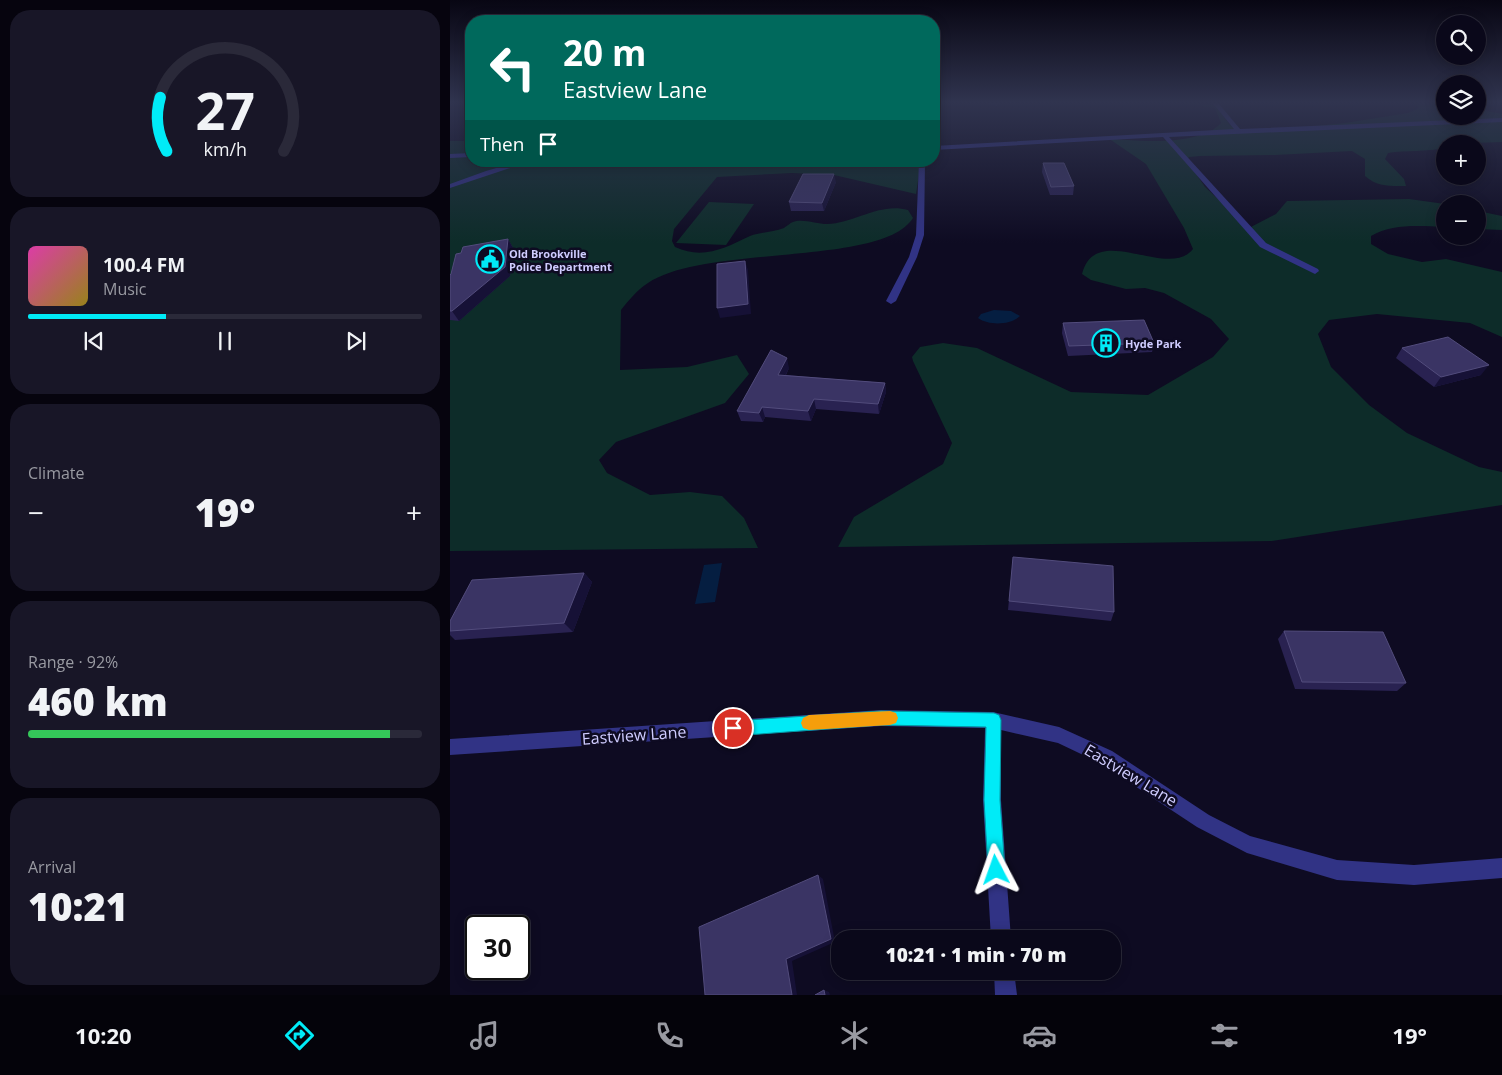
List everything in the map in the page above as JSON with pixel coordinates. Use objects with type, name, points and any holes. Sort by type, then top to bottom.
[{"type":"street","points":[[1177,149],[1263,244],[1315,271]]},
{"type":"street","points":[[450,156],[465,155]]},
{"type":"street","points":[[450,186],[506,167]]},
{"type":"street","points":[[891,300],[913,257],[920,235],[922,167]]},
{"type":"street","name":"Eastview Lane","points":[[450,747],[881,718],[994,720],[1059,734],[1106,756],[1203,821],[1247,844],[1337,870],[1414,875],[1502,868]]},
{"type":"street","points":[[994,720],[992,800],[1000,930]]},
{"type":"street","points":[[1005,980],[1006,995]]},
{"type":"green space","points":[[450,149],[465,149],[465,167],[920,167],[916,194],[834,175],[792,173],[717,177],[674,229],[672,241],[675,247],[685,251],[714,251],[750,236],[784,228],[797,221],[837,223],[887,209],[898,208],[908,210],[913,218],[895,233],[867,243],[831,250],[709,263],[674,271],[648,283],[633,295],[621,310],[620,370],[687,367],[737,355],[749,374],[725,403],[616,442],[599,460],[607,473],[650,495],[690,492],[722,496],[744,518],[758,548],[450,551]]},
{"type":"green space","points":[[1125,149],[1435,149],[1388,153],[1385,159],[1404,179],[1406,186],[1384,185],[1370,180],[1365,176],[1365,159],[1352,151],[1200,156],[1189,157],[1187,161],[1205,187],[1249,228],[1276,214],[1287,201],[1409,199],[1436,203],[1436,227],[1407,226],[1388,229],[1371,236],[1371,244],[1388,254],[1422,262],[1446,259],[1502,272],[1502,337],[1470,323],[1377,314],[1329,320],[1318,334],[1331,367],[1369,405],[1407,433],[1479,467],[1502,472],[1502,505],[1272,541],[838,547],[854,517],[943,464],[952,443],[913,361],[912,357],[920,347],[943,343],[977,348],[1071,392],[1148,395],[1213,357],[1229,339],[1211,319],[1164,293],[1145,288],[1126,289],[1091,280],[1082,274],[1090,259],[1102,252],[1117,251],[1167,259],[1182,257],[1193,249],[1184,228],[1146,164]]},
{"type":"green space","points":[[709,202],[754,204],[726,245],[676,243]]},
{"type":"green space","points":[[1486,213],[1502,216],[1502,230],[1486,229]]},
{"type":"water","points":[[994,310],[1011,311],[1020,316],[1006,323],[988,322],[978,318],[981,314]]},
{"type":"water","points":[[722,563],[715,602],[695,604],[704,565]]},
{"type":"building","points":[[1043,163],[1064,163],[1074,186],[1051,187]]},
{"type":"building","points":[[803,174],[834,174],[822,203],[789,202]]},
{"type":"building","points":[[508,239],[505,267],[450,311],[450,275],[456,254],[461,253],[463,247]]},
{"type":"building","points":[[745,261],[748,304],[717,308],[717,264]]},
{"type":"building","points":[[1144,320],[1154,343],[1069,346],[1063,323]]},
{"type":"building","points":[[1448,337],[1489,365],[1441,377],[1402,348]]},
{"type":"building","points":[[771,350],[787,358],[778,375],[885,383],[878,404],[814,399],[808,411],[762,407],[759,413],[737,411]]},
{"type":"building","points":[[1013,557],[1113,566],[1114,612],[1009,601]]},
{"type":"building","points":[[584,573],[564,623],[450,631],[450,621],[472,580]]},
{"type":"building","points":[[1284,631],[1383,632],[1406,683],[1302,682]]},
{"type":"building","points":[[818,875],[831,939],[786,959],[792,995],[705,995],[699,927]]},
{"type":"building","points":[[824,990],[825,995],[815,995]]},
{"type":"slow traffic","points":[[809,723],[890,718]]},
{"type":"place","name":"Old Brookville Police Department","points":[[490,259]]},
{"type":"place","name":"Hyde Park","points":[[1106,343]]},
{"type":"route","points":[[733,728],[881,718],[994,720],[992,800],[996,870]]}]
